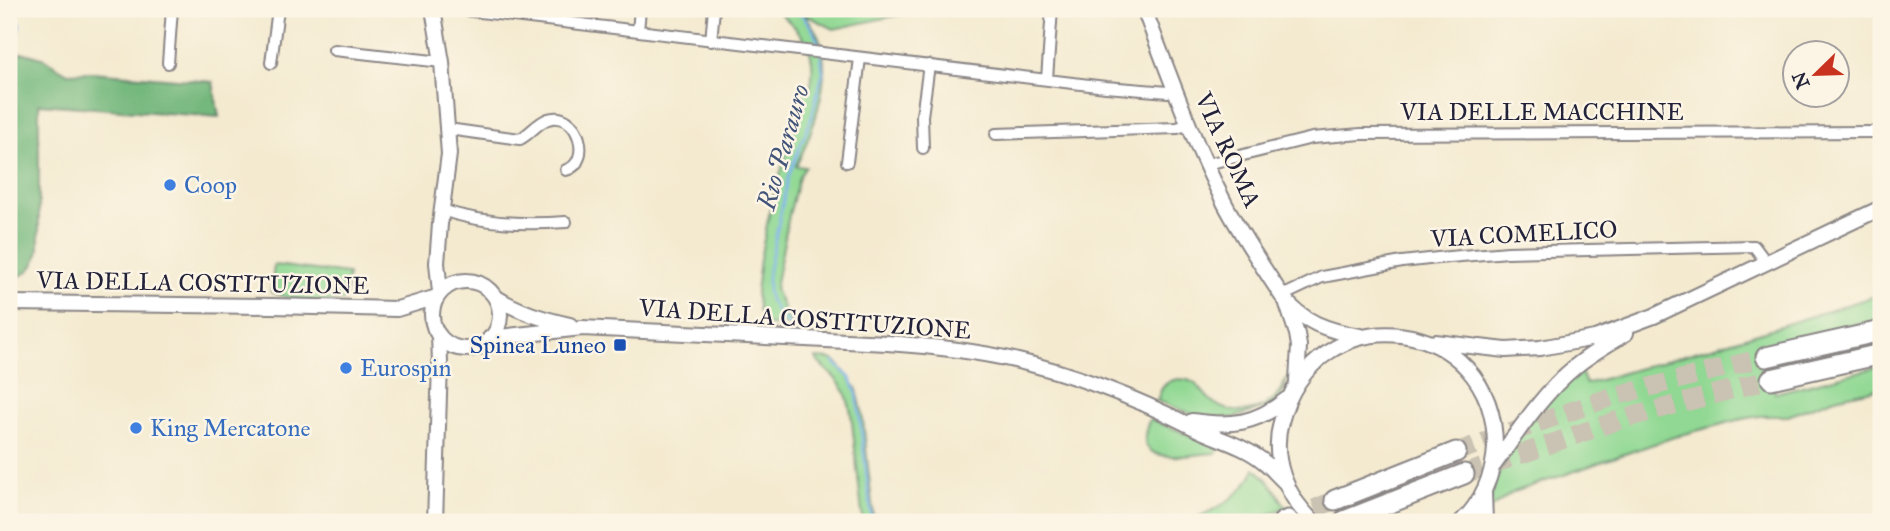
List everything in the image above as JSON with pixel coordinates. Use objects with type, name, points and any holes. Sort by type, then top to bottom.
[{"type":"highway","points":[[1766,357],[1881,331]]},
{"type":"highway","points":[[1771,379],[1881,354]]},
{"type":"highway","points":[[1335,500],[1456,452]]},
{"type":"highway","points":[[1344,521],[1464,474]]},
{"type":"main road","points":[[433,9],[442,62],[449,165],[437,263],[439,295]]},
{"type":"main road","name":"VIA ROMA","points":[[1144,9],[1175,89],[1234,220],[1285,299]]},
{"type":"main road","points":[[1314,522],[1301,508],[1286,483],[1279,463],[1278,440],[1282,418],[1297,381],[1328,351],[1365,337],[1398,334],[1427,341],[1506,350],[1540,348],[1595,338],[1654,316],[1881,208]]},
{"type":"main road","points":[[438,253],[446,272],[457,282]]},
{"type":"main road","points":[[435,522],[440,363],[432,310],[447,286],[457,282],[479,283],[495,298],[500,319],[497,329],[481,345],[462,348],[449,344],[436,331]]},
{"type":"main road","name":"VIA DELLA COSTITUZIONE","points":[[397,309],[439,295]]},
{"type":"main road","name":"VIA DELLA COSTITUZIONE","points":[[495,298],[539,318],[582,328]]},
{"type":"main road","points":[[1285,299],[1318,326],[1365,337]]},
{"type":"main road","points":[[1285,299],[1299,346],[1297,381]]},
{"type":"main road","name":"VIA DELLA COSTITUZIONE","points":[[9,303],[397,309],[413,314],[436,331]]},
{"type":"main road","points":[[1491,470],[1539,402],[1556,384],[1601,348],[1654,316]]},
{"type":"main road","name":"VIA DELLA COSTITUZIONE","points":[[490,338],[582,328],[931,346],[1047,368],[1181,420]]},
{"type":"main road","points":[[1427,341],[1448,352],[1464,365],[1485,396],[1491,413],[1494,430],[1491,470],[1484,491],[1461,522]]},
{"type":"main road","points":[[440,363],[462,348]]},
{"type":"main road","points":[[1181,420],[1211,424],[1241,423],[1272,411],[1289,398]]},
{"type":"main road","points":[[1181,420],[1249,452],[1262,460],[1286,483]]},
{"type":"main road","points":[[1484,491],[1485,522]]},
{"type":"street","points":[[168,63],[172,9]]},
{"type":"street","points":[[271,63],[278,9]]},
{"type":"street","points":[[455,9],[1106,87],[1168,92],[1175,89]]},
{"type":"street","points":[[638,31],[640,9]]},
{"type":"street","points":[[711,40],[714,9]]},
{"type":"street","points":[[1047,79],[1052,9]]},
{"type":"street","points":[[334,50],[442,62]]},
{"type":"street","points":[[847,162],[860,58]]},
{"type":"street","points":[[923,148],[922,116],[929,65]]},
{"type":"street","points":[[448,129],[520,139],[545,121],[552,118],[562,119],[573,126],[579,139],[578,162],[566,170]]},
{"type":"street","points":[[996,134],[1177,128],[1190,124]]},
{"type":"street","name":"VIA DELLE MACCHINE","points":[[1207,164],[1312,138],[1361,134],[1881,132]]},
{"type":"street","points":[[442,210],[495,222],[566,222]]},
{"type":"street","name":"VIA COMELICO","points":[[1285,299],[1322,277],[1414,261],[1508,252],[1754,246],[1766,262]]},
{"type":"green space","points":[[775,9],[927,9],[834,29],[804,14],[821,43],[824,77],[813,124],[796,166],[805,167],[799,177],[789,215],[775,289],[787,317],[795,326],[766,325],[759,312],[756,293],[771,205],[804,88],[810,89],[812,75],[810,52],[801,34]]},
{"type":"green space","points":[[25,53],[42,58],[68,73],[92,72],[213,82],[219,117],[39,104],[39,250],[29,270],[9,281],[9,54]]},
{"type":"green space","points":[[274,265],[348,274],[345,301],[299,300],[271,292]]},
{"type":"green space","points":[[1881,294],[1881,319],[1763,347],[1775,393],[1881,366],[1881,388],[1835,398],[1788,416],[1759,416],[1677,436],[1514,492],[1488,510],[1498,475],[1522,430],[1580,370],[1586,384]]},
{"type":"green space","points":[[816,358],[836,362],[857,390],[862,411],[874,522],[863,522],[851,413],[846,393]]},
{"type":"green space","points":[[1289,375],[1282,394],[1274,403],[1232,418],[1195,415],[1157,401],[1167,383],[1182,379],[1194,383],[1211,401],[1222,407],[1248,411],[1272,400]]},
{"type":"green space","points":[[1150,419],[1218,447],[1218,451],[1176,456],[1153,452],[1147,446],[1145,435]]},
{"type":"green space","points":[[1255,468],[1272,485],[1292,517],[1289,522],[1283,508],[1253,522],[1184,522],[1226,503],[1243,487]]},
{"type":"waterway","points":[[9,39],[16,35],[20,26],[14,9]]},
{"type":"waterway","name":"Rio Parauro","points":[[794,9],[811,26],[820,50]]},
{"type":"waterway","name":"Rio Parauro","points":[[797,332],[780,316],[770,300],[768,274],[788,177],[811,119],[823,73],[821,56]]},
{"type":"waterway","name":"Rio Parauro","points":[[834,362],[851,379],[857,395],[872,522]]},
{"type":"tunnel","points":[[1456,452],[1611,397],[1766,357]]},
{"type":"tunnel","points":[[1464,474],[1619,420],[1771,379]]},
{"type":"tunnel","points":[[1288,520],[1335,500]]},
{"type":"place","name":"Coop","points":[[170,185]]},
{"type":"place","name":"Spinea Luneo","points":[[620,345]]},
{"type":"place","name":"Eurospin","points":[[346,368]]},
{"type":"place","name":"King Mercatone","points":[[136,428]]}]
